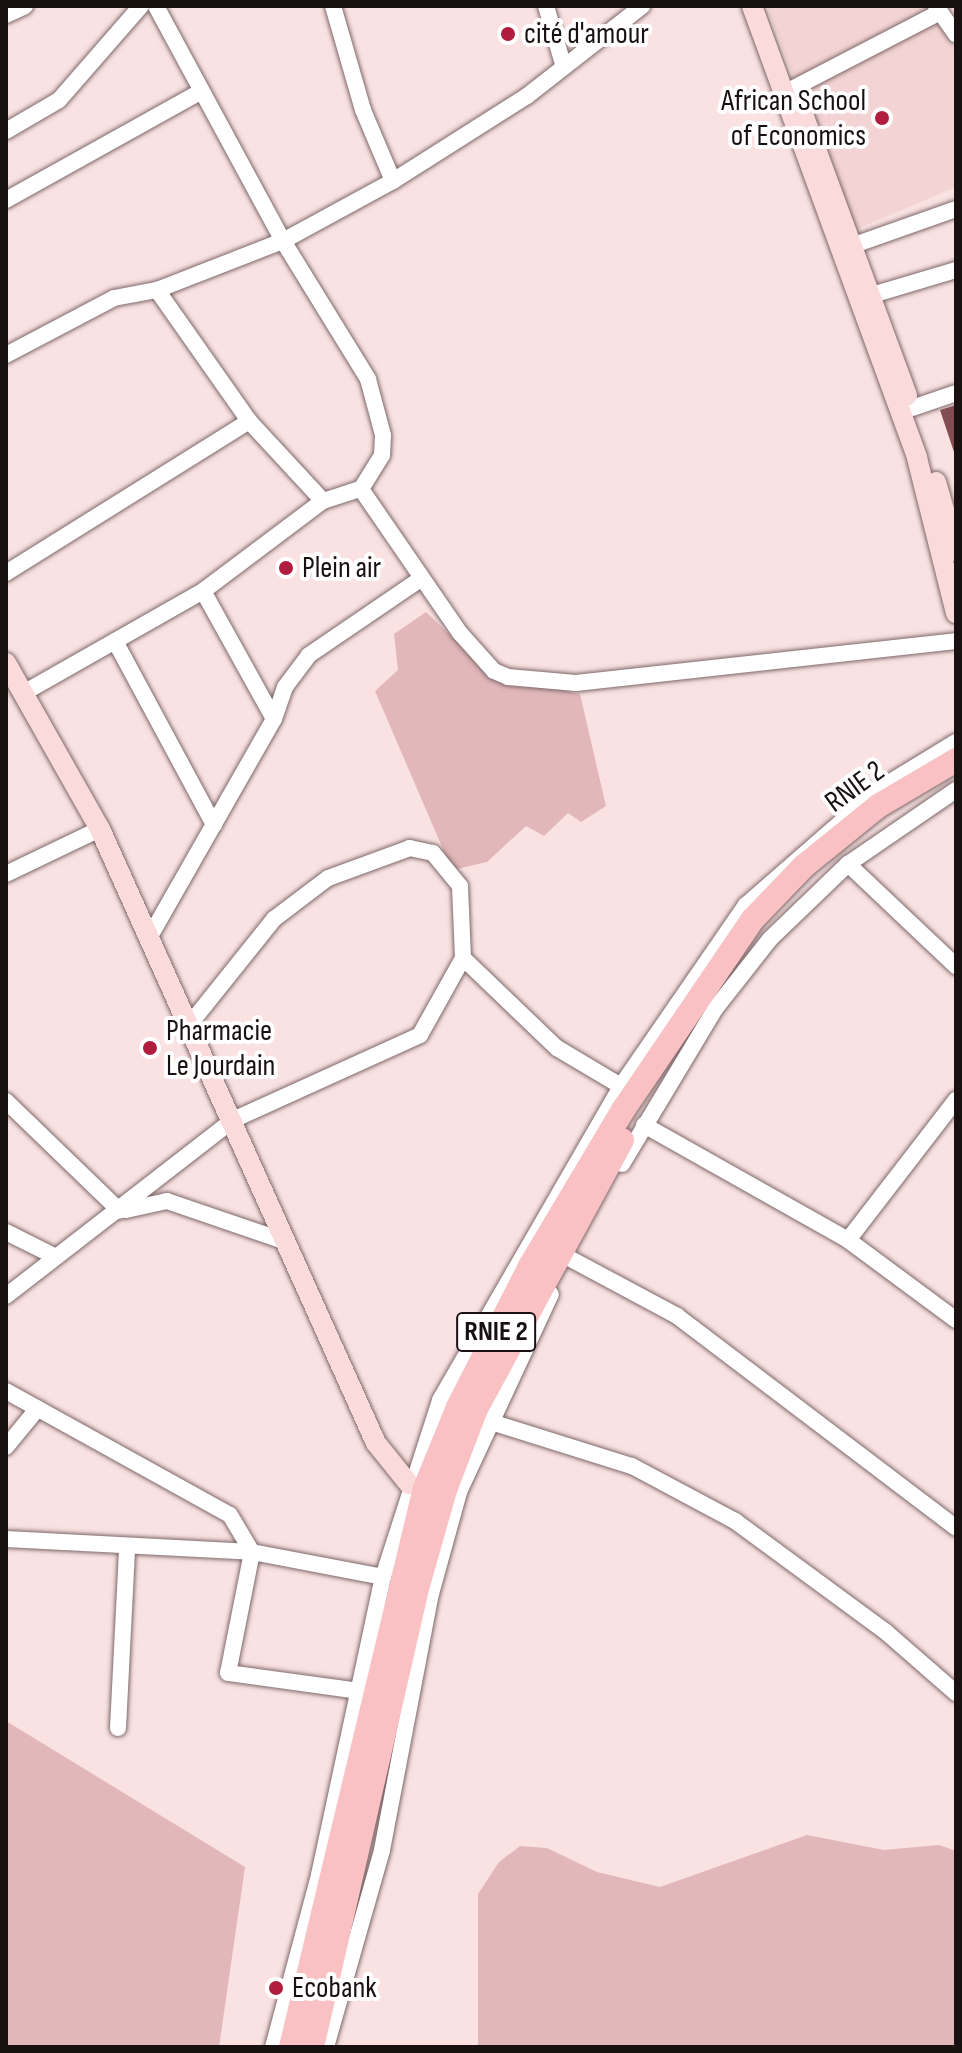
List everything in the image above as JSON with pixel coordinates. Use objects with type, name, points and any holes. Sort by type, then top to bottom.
[{"type":"highway","name":"RNIE 2","points":[[291,2047],[426,1488],[458,1407],[537,1253],[708,979],[804,866],[878,806],[956,760]]},
{"type":"highway","name":"RNIE 2","points":[[312,2047],[418,1585],[426,1488],[476,1409],[590,1198],[729,970],[828,863],[867,830],[956,777]]},
{"type":"main road","points":[[752,6],[788,91],[846,248],[917,458],[956,613]]},
{"type":"main road","points":[[766,6],[788,91]]},
{"type":"main road","points":[[846,248],[872,295],[912,408],[956,551]]},
{"type":"main road","points":[[8,660],[100,829],[376,1443],[426,1488]]},
{"type":"street","points":[[6,15],[25,6]]},
{"type":"street","points":[[6,131],[59,100],[141,6]]},
{"type":"street","points":[[27,691],[203,591],[323,501],[361,489],[383,445],[368,379],[283,241],[156,6]]},
{"type":"street","points":[[333,6],[363,110],[393,181]]},
{"type":"street","points":[[546,6],[563,64]]},
{"type":"street","points":[[6,355],[94,307],[157,290],[283,241],[393,181],[482,128],[642,6]]},
{"type":"street","points":[[788,91],[938,9],[956,35]]},
{"type":"street","points":[[6,200],[200,92]]},
{"type":"street","points":[[846,248],[956,209]]},
{"type":"street","points":[[872,295],[956,270]]},
{"type":"street","points":[[157,290],[249,421],[323,501]]},
{"type":"street","points":[[912,408],[956,393]]},
{"type":"street","points":[[6,573],[249,421]]},
{"type":"street","points":[[361,489],[419,580],[494,671],[536,682],[576,683],[956,641]]},
{"type":"street","points":[[149,938],[274,719],[285,687],[309,655],[419,580]]},
{"type":"street","points":[[203,591],[274,719]]},
{"type":"street","points":[[115,641],[214,825]]},
{"type":"street","points":[[273,2047],[359,1691],[383,1577],[426,1488],[440,1400],[621,1086],[746,905],[879,789],[956,742]]},
{"type":"street","points":[[326,2047],[382,1850],[431,1594],[459,1492],[488,1421],[569,1258],[644,1125],[724,997],[770,939],[848,864],[956,790]]},
{"type":"street","points":[[6,874],[100,829]]},
{"type":"street","points":[[6,1296],[54,1256],[120,1211],[233,1120],[420,1035],[463,958],[460,886],[433,853],[410,848],[364,860],[301,894],[189,1025]]},
{"type":"street","points":[[848,864],[956,966]]},
{"type":"street","points":[[463,958],[557,1048],[621,1086]]},
{"type":"street","points":[[848,1240],[956,1100]]},
{"type":"street","points":[[6,1101],[120,1211]]},
{"type":"street","points":[[644,1125],[848,1240],[953,1312]]},
{"type":"street","points":[[120,1211],[167,1201],[287,1242]]},
{"type":"street","points":[[6,1232],[54,1256]]},
{"type":"street","points":[[569,1258],[677,1316],[956,1528]]},
{"type":"street","points":[[6,1391],[230,1515],[252,1552],[228,1673],[359,1691]]},
{"type":"street","points":[[6,1447],[38,1408]]},
{"type":"street","points":[[488,1421],[632,1466],[735,1521],[886,1632],[956,1693]]},
{"type":"street","points":[[6,1539],[127,1548],[252,1552],[383,1577]]},
{"type":"street","points":[[118,1728],[127,1548]]},
{"type":"shaded area","name":"African School of Economics","points":[[767,6],[925,6],[956,49],[956,187],[850,232]]},
{"type":"shaded area","points":[[426,612],[493,676],[580,694],[606,806],[581,822],[568,813],[544,836],[526,826],[487,862],[452,870],[375,691],[398,670],[394,634]]},
{"type":"shaded area","points":[[6,1721],[245,1867],[219,2047],[6,2047]]},
{"type":"shaded area","points":[[807,1835],[884,1850],[939,1845],[956,1851],[956,2047],[478,2047],[478,1894],[499,1862],[520,1846],[547,1848],[597,1872],[660,1887]]},
{"type":"building","points":[[956,405],[956,452],[954,452],[940,410]]},
{"type":"place","name":"cité d'amour","points":[[508,34]]},
{"type":"place","name":"African School of Economics","points":[[882,118]]},
{"type":"place","name":"Plein air","points":[[286,568]]},
{"type":"place","name":"Pharmacie Le Jourdain","points":[[150,1048]]},
{"type":"place","name":"Ecobank","points":[[276,1988]]}]
